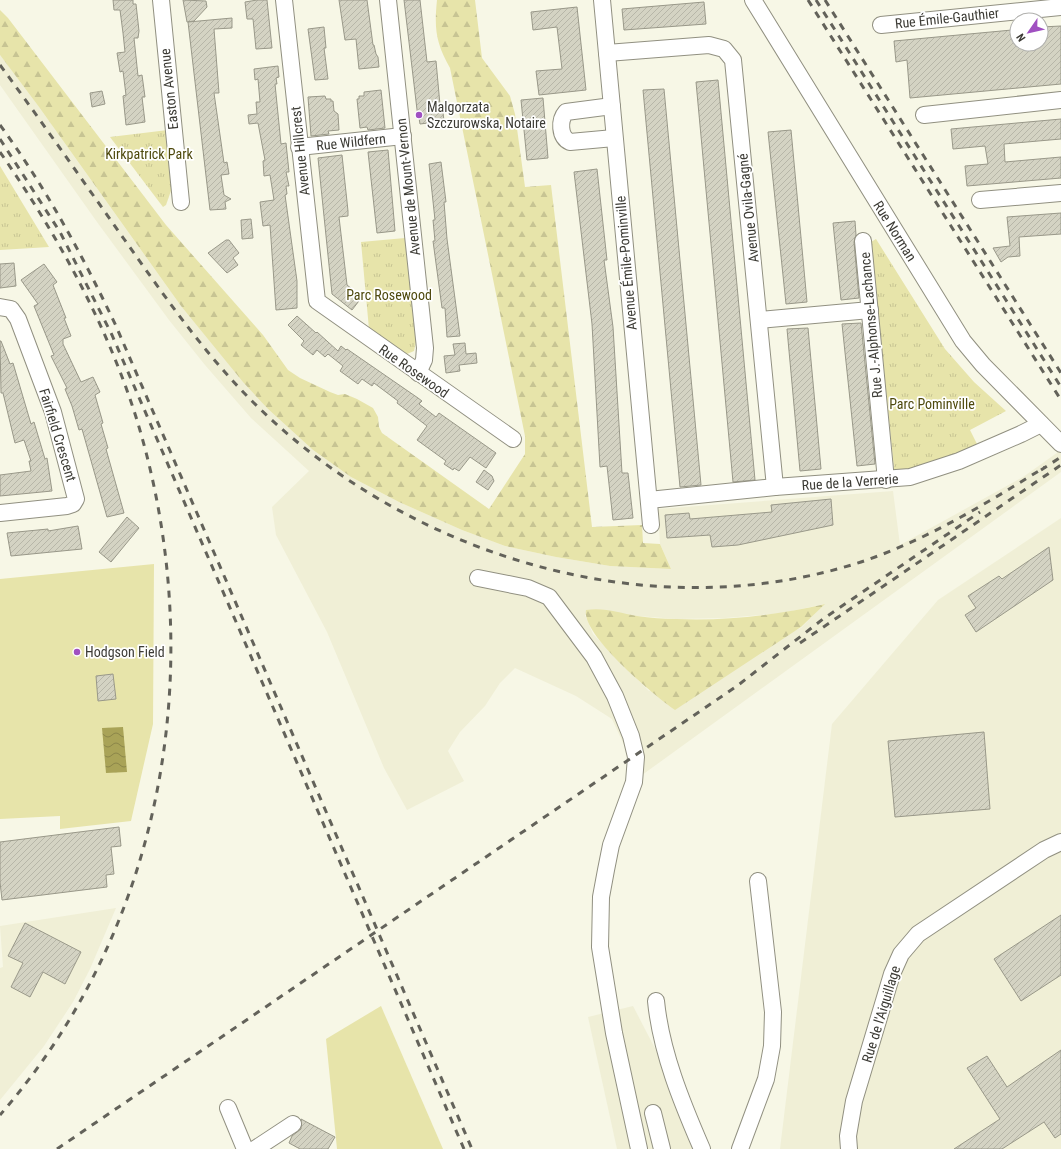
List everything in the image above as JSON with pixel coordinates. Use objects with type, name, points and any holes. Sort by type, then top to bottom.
[{"type":"street","name":"Easton Avenue","points":[[161,0],[180,202]]},
{"type":"street","name":"Avenue Hillcrest","points":[[284,0],[317,301]]},
{"type":"street","name":"Avenue de Mount-Vernon","points":[[388,0],[425,348],[424,360],[418,373]]},
{"type":"street","name":"Avenue Émile-Pominville","points":[[602,0],[651,525]]},
{"type":"street","name":"Rue Norman","points":[[753,0],[963,341],[983,365],[1061,444]]},
{"type":"street","name":"Rue Émile-Gauthier","points":[[881,25],[1061,7]]},
{"type":"street","name":"Avenue Ovila-Gagné","points":[[607,53],[709,45],[720,47],[731,56],[734,64],[774,488]]},
{"type":"street","points":[[924,115],[1061,100]]},
{"type":"street","points":[[612,106],[566,112],[562,118],[561,128],[564,137],[570,142],[614,138]]},
{"type":"street","name":"Rue Wildfern","points":[[299,147],[403,136]]},
{"type":"street","points":[[980,200],[1061,193]]},
{"type":"street","name":"Rue J.-Alphonse-Lachance","points":[[864,241],[886,480]]},
{"type":"street","name":"Rue Rosewood","points":[[317,301],[513,439]]},
{"type":"street","name":"Fairfield Crescent","points":[[0,308],[11,309],[18,319],[53,412],[76,498],[74,504],[67,506],[0,513]]},
{"type":"street","points":[[758,320],[870,310]]},
{"type":"street","name":"Rue de la Verrerie","points":[[649,500],[774,488],[910,478],[940,468],[1041,424]]},
{"type":"street","points":[[478,578],[528,588],[549,598],[594,657],[614,696],[633,742],[636,757],[634,782],[611,845],[601,897],[600,941],[602,965],[614,1033],[639,1149]]},
{"type":"street","name":"Rue de l'Aiguillage","points":[[848,1149],[848,1136],[854,1101],[892,974],[903,950],[918,934],[1044,850],[1061,842]]},
{"type":"street","points":[[740,1149],[766,1079],[772,1046],[772,1012],[758,881]]},
{"type":"street","points":[[656,1001],[661,1030],[676,1084],[702,1149]]},
{"type":"street","points":[[228,1108],[245,1149]]},
{"type":"street","points":[[653,1113],[662,1149]]},
{"type":"street","points":[[255,1149],[293,1124]]},
{"type":"shaded area","points":[[0,55],[39,107],[181,306],[268,409],[313,450],[351,477],[399,502],[462,530],[505,546],[556,557],[610,566],[671,569],[660,544],[658,509],[893,491],[900,545],[1023,477],[1061,450],[1061,472],[631,783],[629,761],[624,745],[612,719],[576,696],[515,668],[500,683],[485,706],[460,732],[448,751],[464,781],[407,810],[384,768],[327,632],[276,535],[272,507],[309,471],[251,418],[205,365],[169,320],[97,222],[0,85]],"holes":[[[824,604],[801,628],[649,691],[593,634],[585,615],[638,616],[677,619],[725,618],[783,613]]]},
{"type":"shaded area","points":[[1061,518],[1061,1149],[780,1149],[832,724],[938,600]]},
{"type":"shaded area","points":[[116,908],[90,969],[73,1002],[44,1046],[0,1100],[0,968],[3,967],[0,926]]},
{"type":"shaded area","points":[[633,1006],[707,1149],[617,1149],[588,1017]]},
{"type":"green space","points":[[437,0],[475,0],[482,58],[510,96],[515,114],[525,187],[551,185],[592,527],[642,525],[643,543],[660,544],[671,569],[610,566],[556,557],[505,546],[462,530],[399,502],[351,477],[313,450],[268,409],[243,382],[181,306],[39,107],[0,55],[0,10],[8,18],[166,225],[263,335],[288,370],[300,378],[330,392],[338,395],[345,394],[373,408],[378,417],[379,427],[382,433],[489,509],[525,454],[525,436],[450,68],[445,59],[437,36]]},
{"type":"green space","name":"Kirkpatrick Park","points":[[168,130],[172,188],[166,205],[163,207],[110,137]]},
{"type":"green space","points":[[0,166],[49,247],[0,250]]},
{"type":"green space","name":"Parc Rosewood","points":[[405,238],[416,342],[414,351],[407,354],[369,329],[361,242]]},
{"type":"green space","name":"Parc Pominville","points":[[876,239],[945,349],[974,382],[1006,411],[970,430],[978,446],[915,469],[895,471],[894,469],[871,242]]},
{"type":"green space","name":"Hodgson Field","points":[[154,564],[153,724],[131,821],[60,829],[60,816],[0,819],[0,579]]},
{"type":"green space","points":[[825,604],[801,627],[675,710],[637,679],[607,649],[595,634],[588,621],[586,610],[606,610],[657,618],[714,619],[770,614]]},
{"type":"green space","points":[[381,1006],[443,1149],[337,1149],[326,1039]]},
{"type":"water","points":[[123,727],[127,772],[106,773],[102,728]]},
{"type":"building","points":[[113,0],[133,0],[133,4],[136,4],[139,31],[138,38],[134,38],[138,76],[142,75],[145,97],[142,97],[145,122],[126,125],[123,96],[126,95],[123,71],[120,72],[117,53],[125,52],[120,10],[114,10]]},
{"type":"building","points":[[183,0],[206,1],[207,7],[194,21],[187,22]]},
{"type":"building","points":[[267,0],[272,48],[256,49],[253,19],[247,19],[245,2]]},
{"type":"building","points":[[339,0],[367,0],[373,45],[378,57],[379,67],[359,69],[356,39],[345,40]]},
{"type":"building","points":[[404,0],[420,0],[427,62],[436,61],[440,105],[442,104],[444,121],[420,124],[418,118]]},
{"type":"building","points":[[704,2],[706,24],[624,30],[622,9]]},
{"type":"building","points":[[577,7],[586,90],[539,95],[536,71],[562,69],[557,27],[533,30],[531,12]]},
{"type":"building","points":[[232,18],[232,28],[214,29],[219,93],[214,93],[224,163],[227,162],[229,174],[221,175],[224,195],[231,199],[225,202],[226,209],[210,210],[188,22]]},
{"type":"building","points":[[1061,26],[1061,84],[910,98],[907,60],[896,62],[894,41],[1009,30],[1009,52],[1049,52],[1049,27]]},
{"type":"building","points":[[324,27],[326,48],[324,48],[328,79],[315,80],[308,29]]},
{"type":"building","points":[[278,66],[279,77],[276,78],[277,84],[275,84],[281,144],[286,143],[289,172],[286,172],[289,186],[286,186],[287,194],[285,195],[297,281],[297,308],[276,310],[270,225],[263,226],[260,202],[274,200],[270,175],[264,176],[263,161],[265,160],[258,123],[249,124],[248,115],[257,114],[256,102],[260,102],[258,79],[255,80],[254,69]]},
{"type":"building","points":[[718,80],[755,480],[733,482],[696,82]]},
{"type":"building","points":[[664,89],[701,485],[680,487],[643,90]]},
{"type":"building","points":[[381,90],[385,128],[368,130],[367,127],[360,128],[357,99],[359,99],[359,96],[364,96],[364,92]]},
{"type":"building","points":[[102,91],[105,104],[92,107],[90,93]]},
{"type":"building","points":[[325,96],[326,99],[331,99],[331,101],[333,101],[334,111],[338,114],[339,130],[328,131],[329,134],[311,136],[308,97]]},
{"type":"building","points":[[543,98],[548,158],[527,160],[521,100]]},
{"type":"building","points":[[1061,119],[1061,139],[1004,144],[1005,162],[1061,157],[1061,178],[967,186],[965,166],[988,164],[985,146],[953,149],[951,129]]},
{"type":"building","points":[[791,130],[807,302],[786,304],[768,132]]},
{"type":"building","points":[[388,150],[395,231],[377,233],[368,152]]},
{"type":"building","points":[[342,155],[348,216],[339,217],[347,285],[362,297],[352,310],[332,294],[318,158]]},
{"type":"building","points":[[441,162],[446,202],[444,202],[447,239],[460,336],[447,337],[445,308],[442,308],[433,241],[435,241],[433,220],[435,220],[429,164]]},
{"type":"building","points":[[597,169],[607,260],[604,260],[613,327],[622,473],[628,473],[633,518],[613,520],[607,466],[600,467],[592,324],[574,172]]},
{"type":"building","points":[[1061,213],[1061,234],[1019,237],[1020,256],[1008,257],[1001,262],[993,248],[1010,246],[1007,217]]},
{"type":"building","points":[[251,219],[253,238],[242,239],[241,220]]},
{"type":"building","points":[[855,221],[856,235],[854,242],[859,298],[841,300],[833,223]]},
{"type":"building","points":[[226,240],[229,240],[239,253],[233,258],[238,265],[227,273],[208,253]]},
{"type":"building","points":[[14,263],[16,286],[0,288],[0,264]]},
{"type":"building","points":[[44,264],[57,282],[53,285],[66,318],[64,318],[71,336],[63,339],[63,344],[81,382],[93,377],[100,392],[95,395],[103,423],[101,424],[108,448],[106,449],[124,513],[107,517],[82,429],[79,430],[65,389],[67,388],[51,356],[54,355],[34,306],[38,304],[21,280]]},
{"type":"building","points":[[297,316],[338,351],[341,346],[346,350],[347,349],[422,401],[419,404],[436,417],[439,413],[496,453],[486,468],[470,457],[459,471],[454,468],[453,470],[444,464],[446,461],[417,440],[427,426],[397,403],[398,401],[374,383],[372,386],[362,379],[358,384],[340,371],[343,366],[328,354],[325,357],[317,350],[313,355],[301,345],[304,341],[288,325]]},
{"type":"building","points":[[861,323],[875,464],[857,466],[842,324]]},
{"type":"building","points":[[808,328],[821,469],[800,471],[787,329]]},
{"type":"building","points":[[0,341],[10,364],[13,363],[31,424],[34,422],[45,459],[47,458],[52,491],[0,496],[0,475],[31,471],[29,461],[31,461],[24,440],[15,443],[3,393],[1,393]]},
{"type":"building","points":[[465,343],[466,354],[476,353],[477,363],[459,365],[460,371],[446,373],[444,356],[455,355],[453,344]]},
{"type":"building","points":[[484,470],[492,476],[494,481],[488,490],[476,482]]},
{"type":"building","points":[[831,499],[833,525],[738,545],[712,547],[710,535],[667,538],[665,515],[689,513],[690,519],[772,512],[771,505]]},
{"type":"building","points":[[127,517],[139,528],[111,562],[99,552]]},
{"type":"building","points":[[78,526],[82,549],[11,556],[7,533],[48,529],[48,531]]},
{"type":"building","points":[[1049,547],[1053,580],[976,632],[965,615],[976,608],[968,596],[999,576],[1002,579]]},
{"type":"building","points":[[113,674],[116,699],[98,701],[96,676]]},
{"type":"building","points":[[984,732],[990,809],[895,817],[888,741]]},
{"type":"building","points":[[119,827],[121,846],[111,847],[114,874],[106,875],[107,887],[2,900],[0,882],[0,842]]},
{"type":"building","points":[[1061,915],[1061,975],[1021,1001],[994,959]]},
{"type":"building","points":[[25,923],[81,952],[65,984],[43,972],[30,997],[11,987],[23,963],[8,956]]},
{"type":"building","points":[[1061,1050],[1061,1134],[1055,1138],[1044,1122],[1002,1149],[954,1149],[1000,1119],[967,1068],[987,1056],[1007,1087]]},
{"type":"building","points":[[301,1119],[335,1137],[328,1149],[300,1149],[289,1143],[292,1136],[301,1129]]},
{"type":"railway","points":[[808,0],[1061,400]]},
{"type":"railway","points":[[816,0],[1061,387]]},
{"type":"railway","points":[[825,0],[1061,373]]},
{"type":"railway","points":[[0,65],[183,321],[214,360],[248,397],[310,452],[379,499],[454,537],[532,565],[614,582],[697,588],[780,581],[861,562],[909,543],[956,520],[1045,467]]},
{"type":"railway","points":[[0,125],[33,173],[63,223],[116,326],[472,1149]]},
{"type":"railway","points":[[0,139],[60,232],[112,335],[464,1149]]},
{"type":"railway","points":[[0,152],[41,214],[78,279],[110,347],[136,417],[158,508],[169,600],[170,693],[158,784],[136,873],[102,959],[57,1040],[0,1115]]},
{"type":"railway","points":[[1041,470],[1061,457]]},
{"type":"railway","points":[[800,643],[1061,465]]},
{"type":"railway","points":[[57,1149],[737,686],[823,619],[980,512]]},
{"type":"place","name":"Malgorzata Szczurowska, Notaire","points":[[419,115]]},
{"type":"place","name":"Hodgson Field","points":[[77,652]]}]
